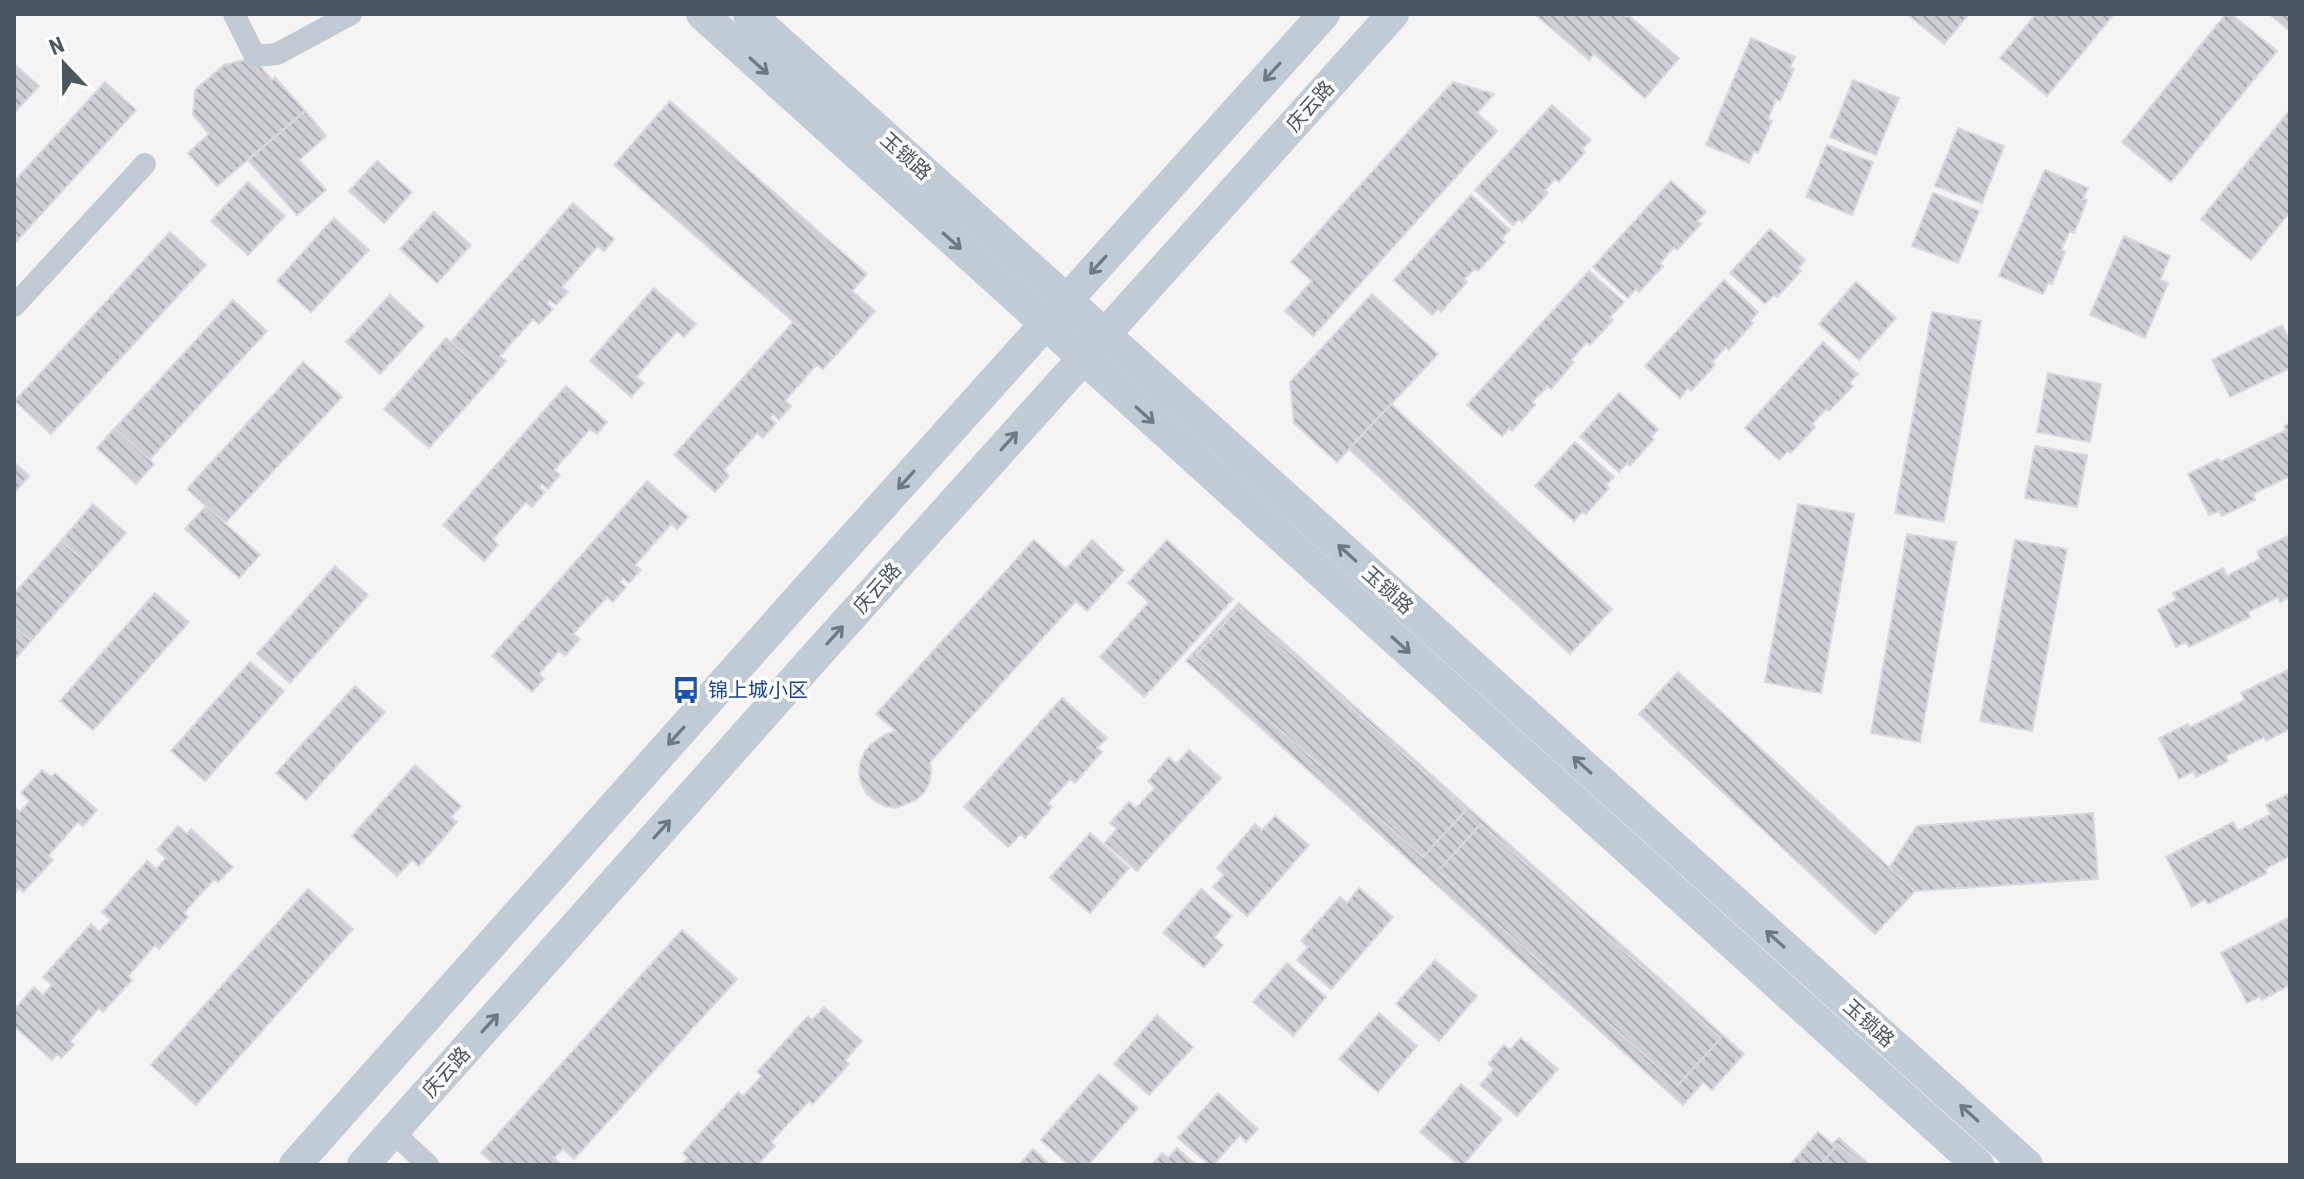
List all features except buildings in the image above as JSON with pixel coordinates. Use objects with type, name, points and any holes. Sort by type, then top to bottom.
[{"type":"street","points":[[234,14],[255,56],[277,54],[351,14]]},
{"type":"street","name":"玉锁路","points":[[702,14],[1978,1165]]},
{"type":"street","name":"玉锁路","points":[[749,14],[2027,1165]]},
{"type":"street","points":[[295,1165],[1324,14]]},
{"type":"street","name":"庆云路","points":[[363,1165],[1393,14]]},
{"type":"street","points":[[14,306],[145,164]]},
{"type":"street","points":[[393,1132],[428,1165]]},
{"type":"place","name":"锦上城小区","points":[[686,690]]}]
